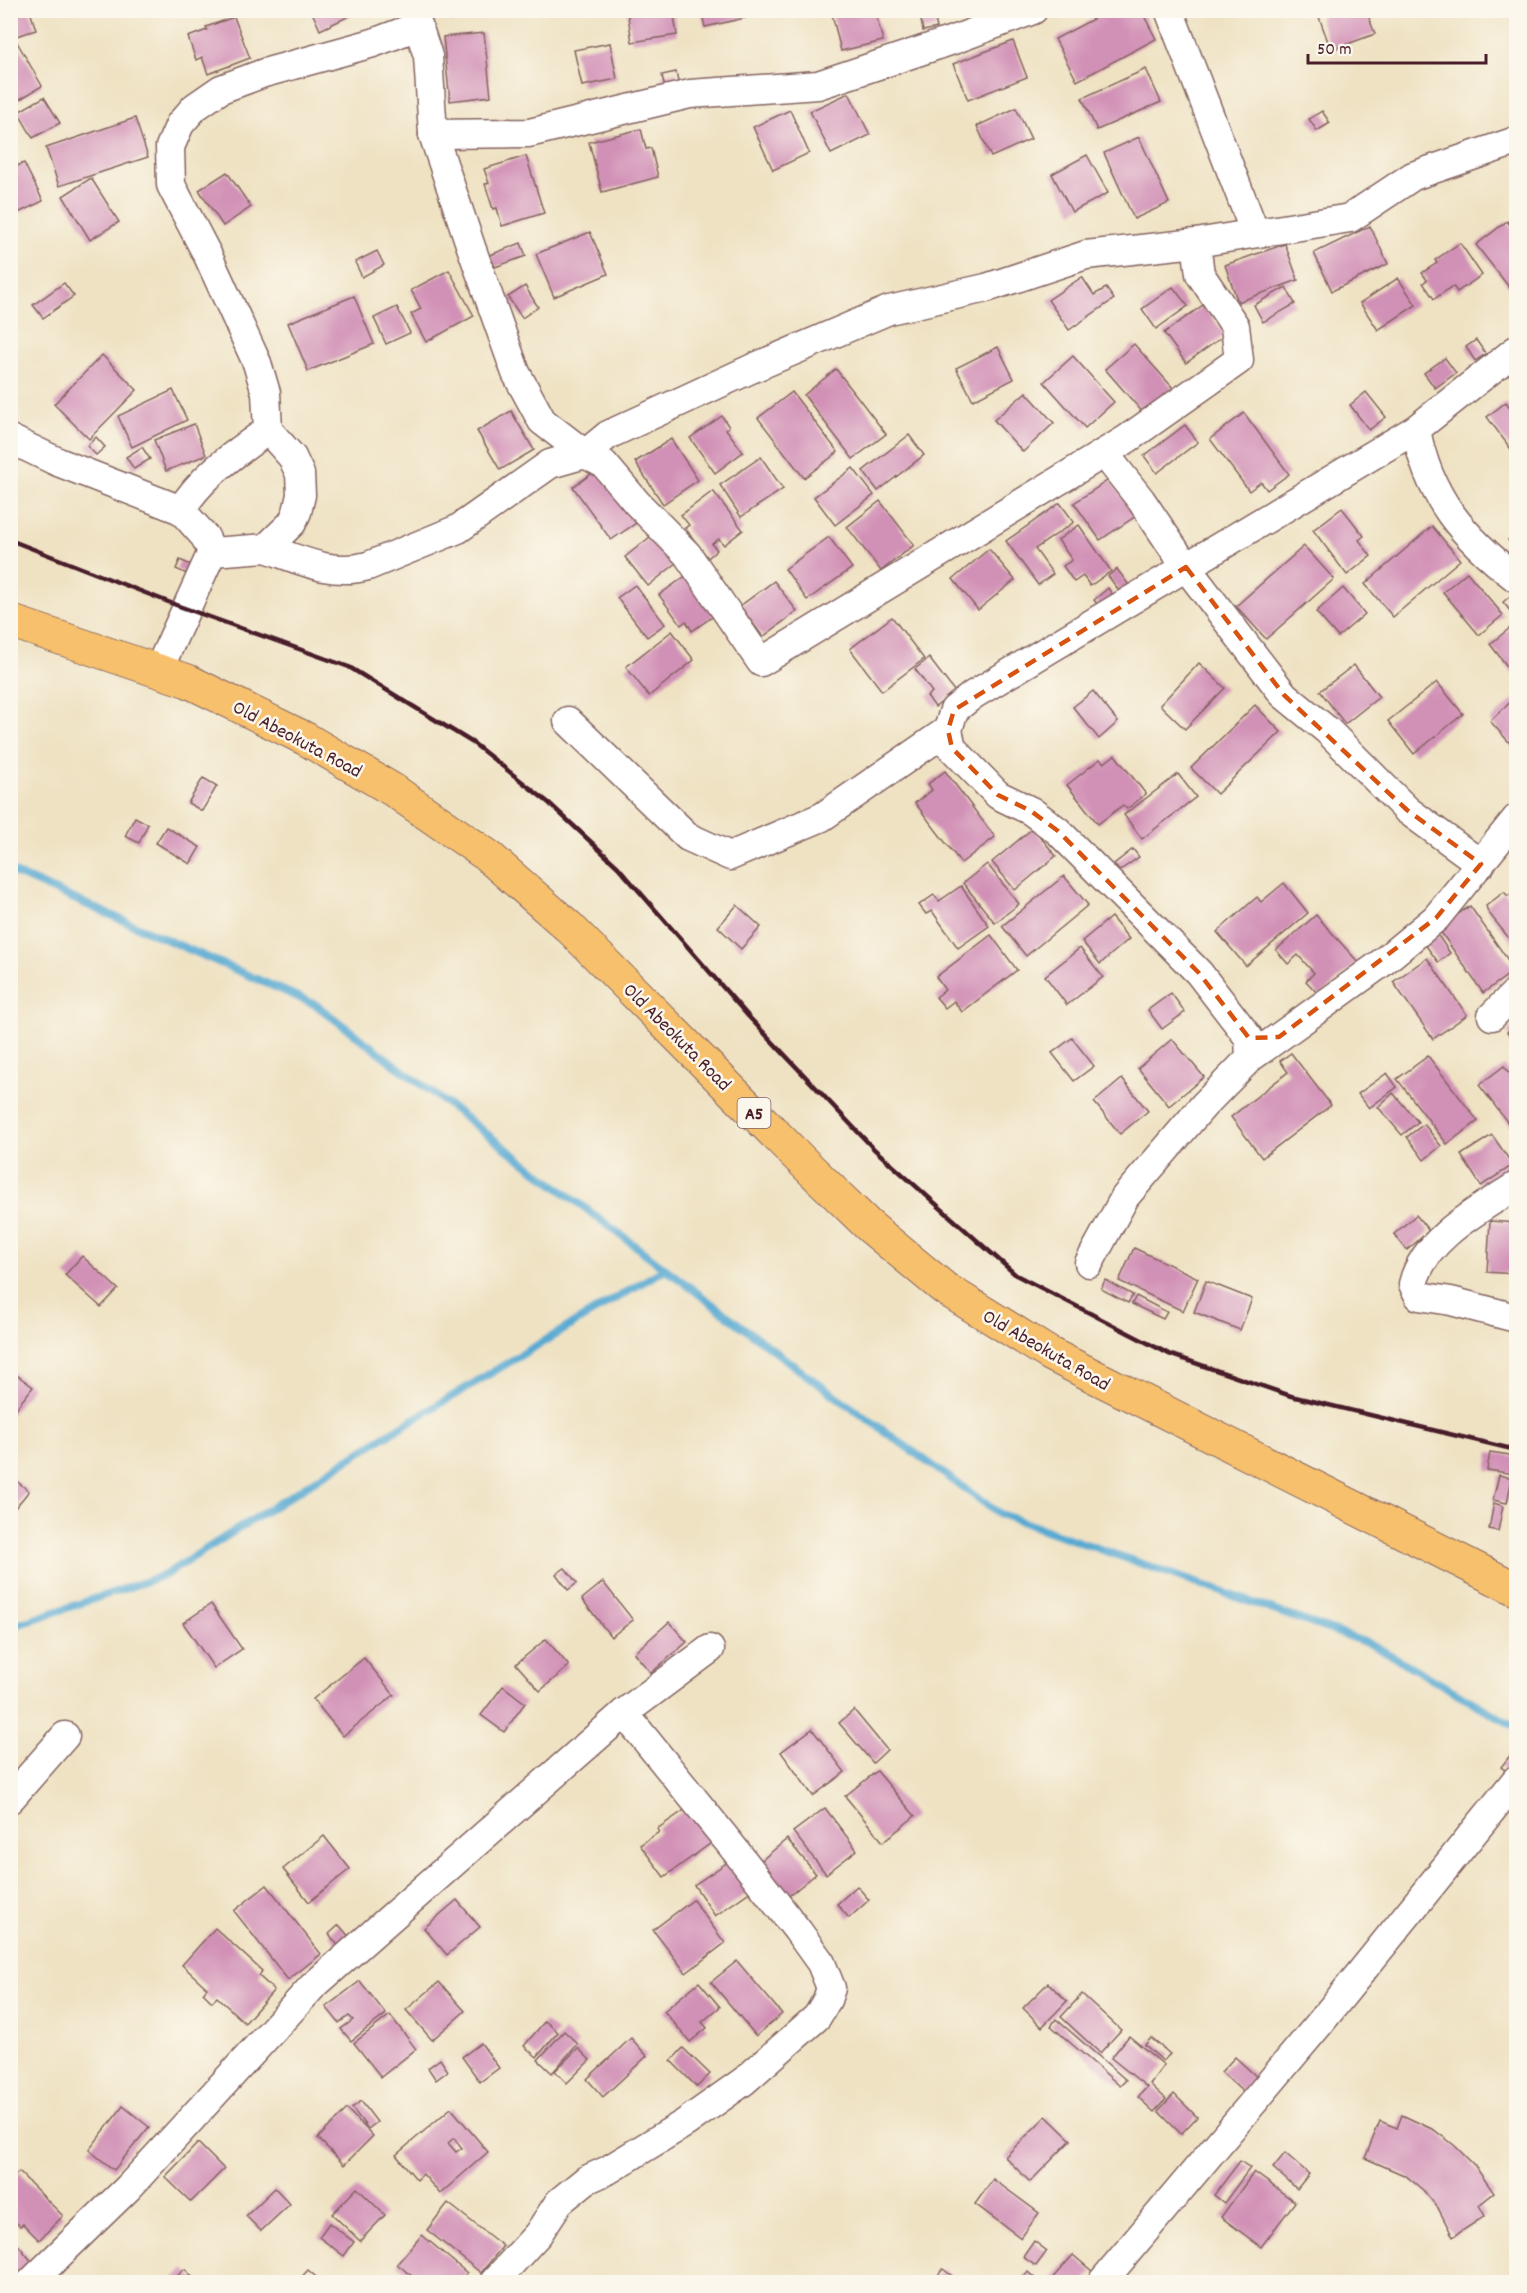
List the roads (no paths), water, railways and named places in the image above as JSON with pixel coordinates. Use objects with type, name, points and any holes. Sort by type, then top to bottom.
[{"type":"highway","name":"Old Abeokuta Road","points":[[10,621],[188,681],[306,740],[393,790],[488,856],[570,928],[800,1160],[869,1226],[944,1288],[1050,1354],[1516,1589]]},
{"type":"street","points":[[434,134],[529,133],[690,94],[818,85],[956,39],[1033,10]]},
{"type":"street","points":[[1168,10],[1255,233]]},
{"type":"street","points":[[266,548],[292,523],[301,495],[300,474],[292,457],[268,430],[266,393],[257,363],[208,256],[171,185],[170,147],[180,124],[195,106],[221,90],[264,73],[374,43],[415,18],[428,56],[434,134],[516,373],[542,421],[585,454],[604,465],[687,554],[761,662],[1104,453],[1239,360],[1234,326],[1200,274],[1196,243]]},
{"type":"street","points":[[212,552],[266,548],[317,566],[341,570],[361,568],[458,530],[550,464],[585,454],[608,435],[753,368],[889,310],[986,288],[1086,255],[1196,243],[1350,218],[1413,176],[1516,141]]},
{"type":"street","points":[[1250,1048],[1199,973],[1058,831],[1031,811],[998,795],[952,748],[948,730],[954,710],[974,695],[1416,429],[1516,350]]},
{"type":"street","points":[[1416,429],[1420,453],[1431,484],[1449,514],[1499,565],[1516,578]]},
{"type":"street","points":[[180,510],[191,493],[220,464],[268,430]]},
{"type":"street","points":[[10,439],[58,462],[180,510],[205,537],[212,552],[158,671]]},
{"type":"street","points":[[1104,453],[1142,500],[1186,567],[1284,695],[1328,731],[1407,810],[1481,864]]},
{"type":"street","points":[[568,721],[688,837],[730,856],[822,817],[948,730]]},
{"type":"street","points":[[1089,1263],[1125,1197],[1250,1048],[1279,1037],[1379,965],[1436,918],[1516,819]]},
{"type":"street","points":[[1492,1016],[1516,992]]},
{"type":"street","points":[[1516,1185],[1462,1220],[1425,1257],[1415,1274],[1413,1284],[1419,1296],[1451,1301],[1516,1318]]},
{"type":"street","points":[[31,2283],[128,2188],[312,1987],[624,1713],[710,1650]]},
{"type":"street","points":[[494,2283],[538,2234],[559,2202],[586,2180],[608,2170],[685,2123],[744,2081],[817,2017],[831,1988],[821,1963],[798,1931],[624,1713]]},
{"type":"street","points":[[10,1799],[65,1736]]},
{"type":"street","points":[[1102,2283],[1320,2023],[1516,1780]]},
{"type":"waterway","points":[[10,871],[316,1005],[805,1374],[1000,1514],[1373,1645],[1516,1727]]},
{"type":"waterway","points":[[10,1627],[165,1575],[379,1440],[665,1269]]},
{"type":"railway","points":[[10,540],[176,605],[349,667],[473,743],[549,803],[618,867],[748,1016],[874,1149],[1016,1275],[1169,1354],[1291,1396],[1516,1450]]}]
